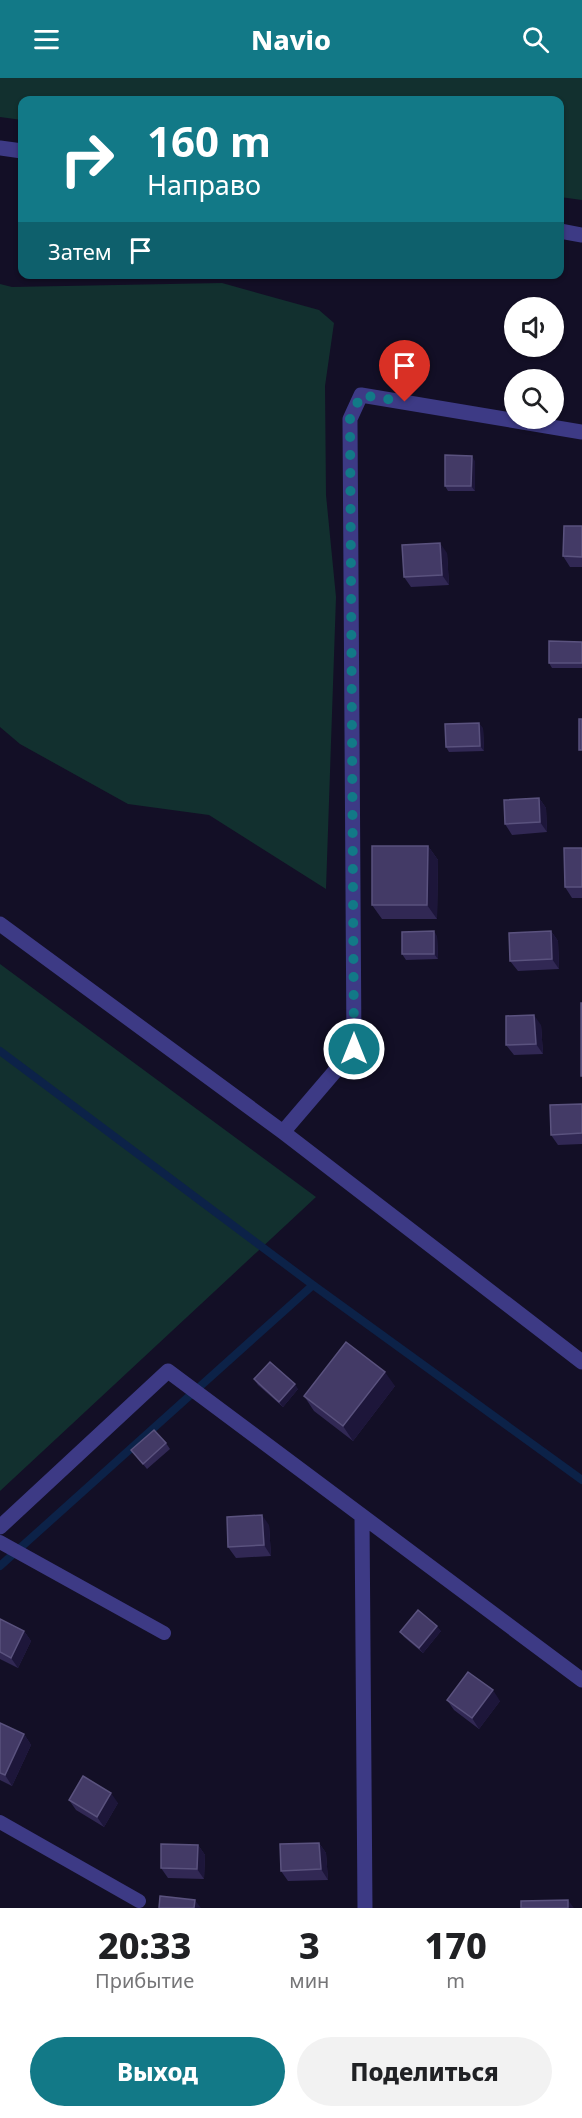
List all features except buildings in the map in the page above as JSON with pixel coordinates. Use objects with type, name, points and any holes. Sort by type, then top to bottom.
[{"type":"street","points":[[0,148],[18,150]]},
{"type":"street","points":[[564,232],[582,235]]},
{"type":"street","points":[[283,1132],[354,1049],[350,431],[354,411],[361,395],[582,432]]},
{"type":"street","points":[[0,924],[283,1132],[582,1362]]},
{"type":"street","points":[[0,1527],[168,1371],[582,1680]]},
{"type":"street","points":[[362,1517],[365,1908]]},
{"type":"lane","points":[[0,1542],[164,1633]]},
{"type":"lane","points":[[0,1822],[139,1900]]},
{"type":"green space","points":[[0,78],[582,78],[582,200],[564,198],[564,96],[18,96],[18,119],[0,117]]},
{"type":"green space","points":[[222,283],[319,310],[334,323],[325,386],[326,495],[336,597],[326,889],[209,815],[128,804],[20,744],[0,727],[0,284],[12,287]]},
{"type":"green space","points":[[0,964],[316,1197],[0,1491]]},
{"type":"waterway","points":[[0,1051],[313,1285],[582,1480]]},
{"type":"waterway","points":[[0,1566],[313,1285]]},
{"type":"route","points":[[354,1049],[350,419],[361,395],[405,402]]}]
